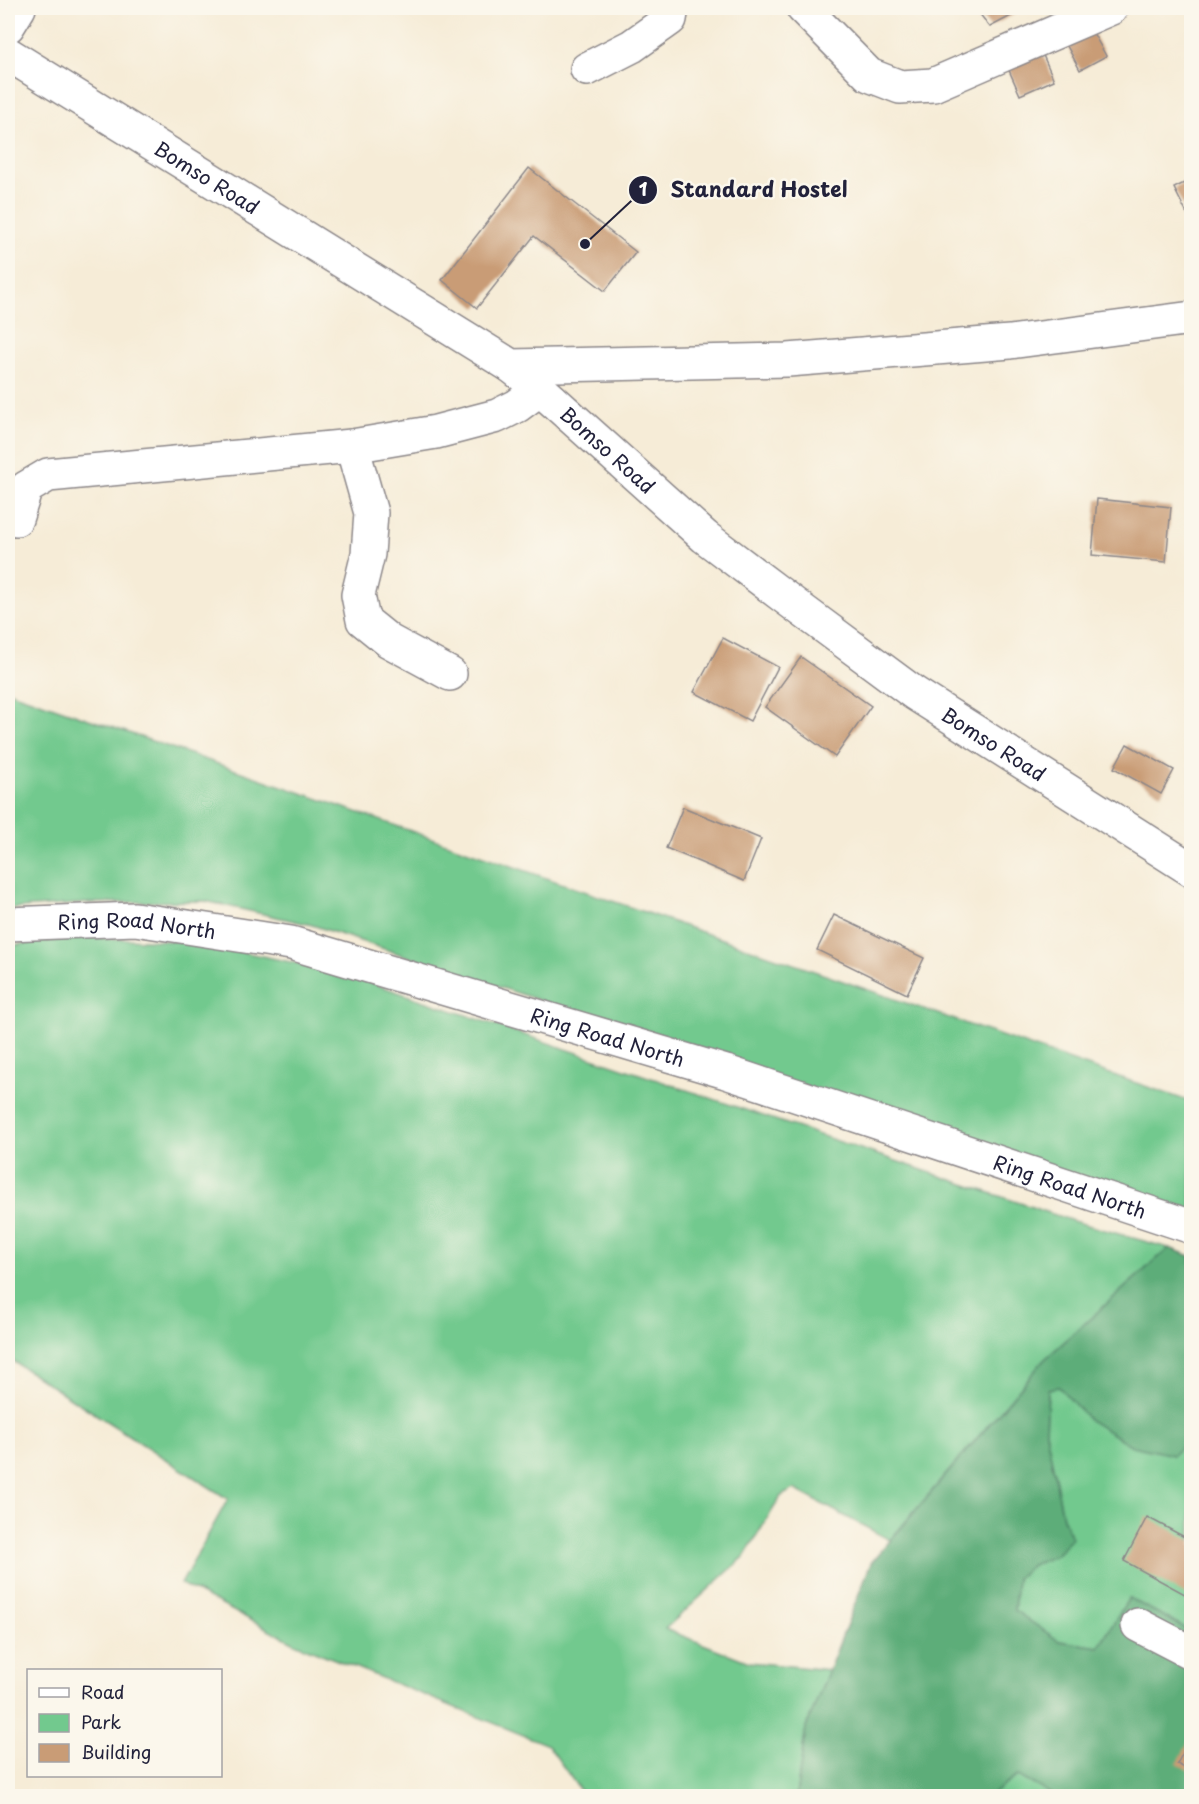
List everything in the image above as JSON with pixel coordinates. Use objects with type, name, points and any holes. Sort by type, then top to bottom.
[{"type":"street","points":[[8,26],[19,8]]},
{"type":"street","points":[[587,69],[632,46],[670,19],[672,8]]},
{"type":"street","points":[[803,8],[869,75],[900,87],[933,85],[1111,8]]},
{"type":"street","name":"Bomso Road","points":[[8,54],[511,366],[540,389],[705,537],[914,693],[1191,870]]},
{"type":"street","points":[[511,366],[788,360],[1010,342],[1191,318]]},
{"type":"street","points":[[16,519],[26,488],[48,475],[352,446],[435,432],[497,416],[509,411],[540,389]]},
{"type":"street","points":[[352,446],[371,513],[368,554],[358,595],[363,620],[388,640],[450,674]]},
{"type":"street","name":"Ring Road North","points":[[8,924],[135,919],[291,943],[726,1072],[1191,1227]]},
{"type":"street","points":[[1138,1625],[1191,1653]]},
{"type":"green space","points":[[8,691],[1191,1102],[1191,1216],[312,925],[205,901],[90,903],[8,909]]},
{"type":"green space","points":[[77,937],[195,942],[339,972],[1073,1221],[1169,1248],[1044,1360],[890,1540],[794,1489],[781,1496],[744,1557],[665,1629],[749,1662],[829,1670],[806,1728],[796,1796],[584,1796],[548,1745],[297,1644],[181,1584],[228,1499],[8,1358],[8,946]]},
{"type":"green space","points":[[1169,1248],[1191,1256],[1191,1359],[1186,1375],[1191,1383],[1191,1438],[1173,1455],[1132,1446],[1089,1420],[1059,1387],[1048,1389],[1046,1432],[1063,1518],[1072,1538],[1056,1555],[1032,1565],[1017,1578],[1014,1610],[1059,1641],[1099,1647],[1129,1598],[1191,1631],[1191,1796],[1055,1796],[1018,1776],[989,1796],[796,1796],[806,1728],[871,1563],[1044,1360]]},
{"type":"green space","points":[[1059,1386],[1089,1420],[1172,1455],[1191,1438],[1191,1631],[1129,1598],[1099,1647],[1059,1641],[1014,1610],[1017,1578],[1032,1565],[1056,1555],[1072,1538],[1063,1518],[1046,1432],[1048,1389]]},
{"type":"green space","points":[[1018,1776],[1055,1796],[989,1796]]},
{"type":"building","points":[[975,8],[1026,8],[990,27]]},
{"type":"building","points":[[1092,31],[1106,56],[1080,70],[1066,44]]},
{"type":"building","points":[[1038,44],[1054,80],[1020,95],[1004,59]]},
{"type":"building","points":[[529,168],[636,252],[605,291],[534,236],[477,308],[442,280]]},
{"type":"building","points":[[1192,179],[1192,224],[1174,188]]},
{"type":"building","points":[[1097,499],[1171,507],[1166,562],[1092,555]]},
{"type":"building","points":[[723,638],[778,667],[750,721],[694,692]]},
{"type":"building","points":[[801,657],[871,706],[835,757],[765,707]]},
{"type":"building","points":[[1127,744],[1174,770],[1161,794],[1114,768]]},
{"type":"building","points":[[683,807],[761,839],[744,881],[666,848]]},
{"type":"building","points":[[834,915],[924,958],[907,994],[817,950]]},
{"type":"building","points":[[1147,1517],[1192,1541],[1192,1598],[1124,1561]]},
{"type":"building","points":[[1192,1736],[1192,1772],[1177,1764]]},
{"type":"place","name":"Standard Hostel","points":[[585,244]]}]
